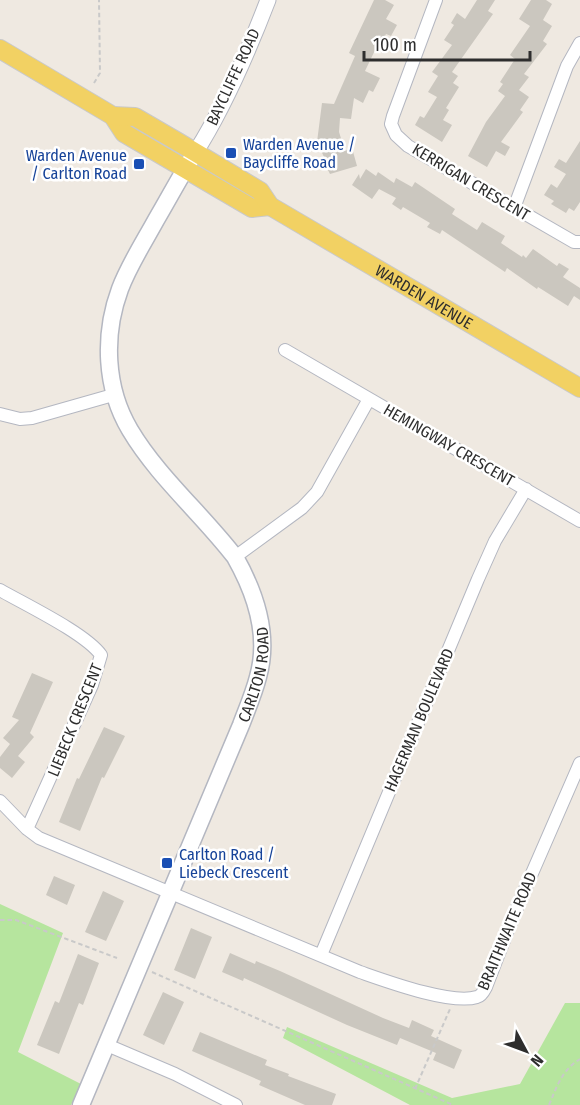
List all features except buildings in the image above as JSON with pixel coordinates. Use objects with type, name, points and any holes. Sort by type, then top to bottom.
[{"type":"main road","name":"WARDEN AVENUE","points":[[0,50],[113,116],[124,133],[252,208],[270,206]]},
{"type":"main road","name":"WARDEN AVENUE","points":[[113,116],[135,117],[260,191],[270,206],[580,388]]},
{"type":"main road","name":"CARLTON ROAD","points":[[81,1105],[236,736],[258,676],[262,654],[257,604],[235,557],[147,455],[130,431],[113,395],[109,353],[116,303],[121,287],[145,238],[195,153]]},
{"type":"street","name":"BAYCLIFFE ROAD","points":[[195,153],[235,78],[268,0]]},
{"type":"street","name":"KERRIGAN CRESCENT","points":[[436,0],[391,124],[396,135],[408,146],[514,208],[574,242],[580,242]]},
{"type":"street","points":[[514,208],[567,66],[580,43]]},
{"type":"street","points":[[285,350],[369,399]]},
{"type":"street","points":[[0,414],[20,419],[32,418],[113,395]]},
{"type":"street","name":"HEMINGWAY CRESCENT","points":[[235,557],[302,508],[317,492],[369,399],[526,489]]},
{"type":"street","points":[[526,489],[580,521]]},
{"type":"street","name":"HAGERMAN BOULEVARD","points":[[321,955],[495,541],[526,489]]},
{"type":"street","name":"LIEBECK CRESCENT","points":[[0,590],[77,635],[96,648],[101,655],[92,685],[27,829]]},
{"type":"street","name":"BRAITHWAITE ROAD","points":[[171,892],[360,972],[404,988],[455,998],[477,997],[483,993],[580,762]]},
{"type":"street","points":[[0,801],[39,838],[171,892]]},
{"type":"street","points":[[106,1045],[175,1074],[236,1105]]},
{"type":"path","points":[[94,83],[100,73],[99,0]]},
{"type":"path","points":[[0,920],[16,920],[117,958]]},
{"type":"path","points":[[149,971],[453,1105]]},
{"type":"path","points":[[415,1089],[455,998]]},
{"type":"path","points":[[549,1105],[561,1077],[571,1065],[580,1059]]},
{"type":"green space","points":[[0,904],[63,933],[18,1052],[81,1084],[71,1105],[0,1105]]},
{"type":"green space","points":[[565,1003],[580,1003],[580,1105],[410,1105],[283,1038],[287,1027],[452,1098],[520,1084]]},
{"type":"place","name":"Warden Avenue / Baycliffe Road","points":[[231,153]]},
{"type":"place","name":"Warden Avenue / Carlton Road","points":[[139,164]]},
{"type":"place","name":"Carlton Road / Liebeck Crescent","points":[[167,863]]}]
